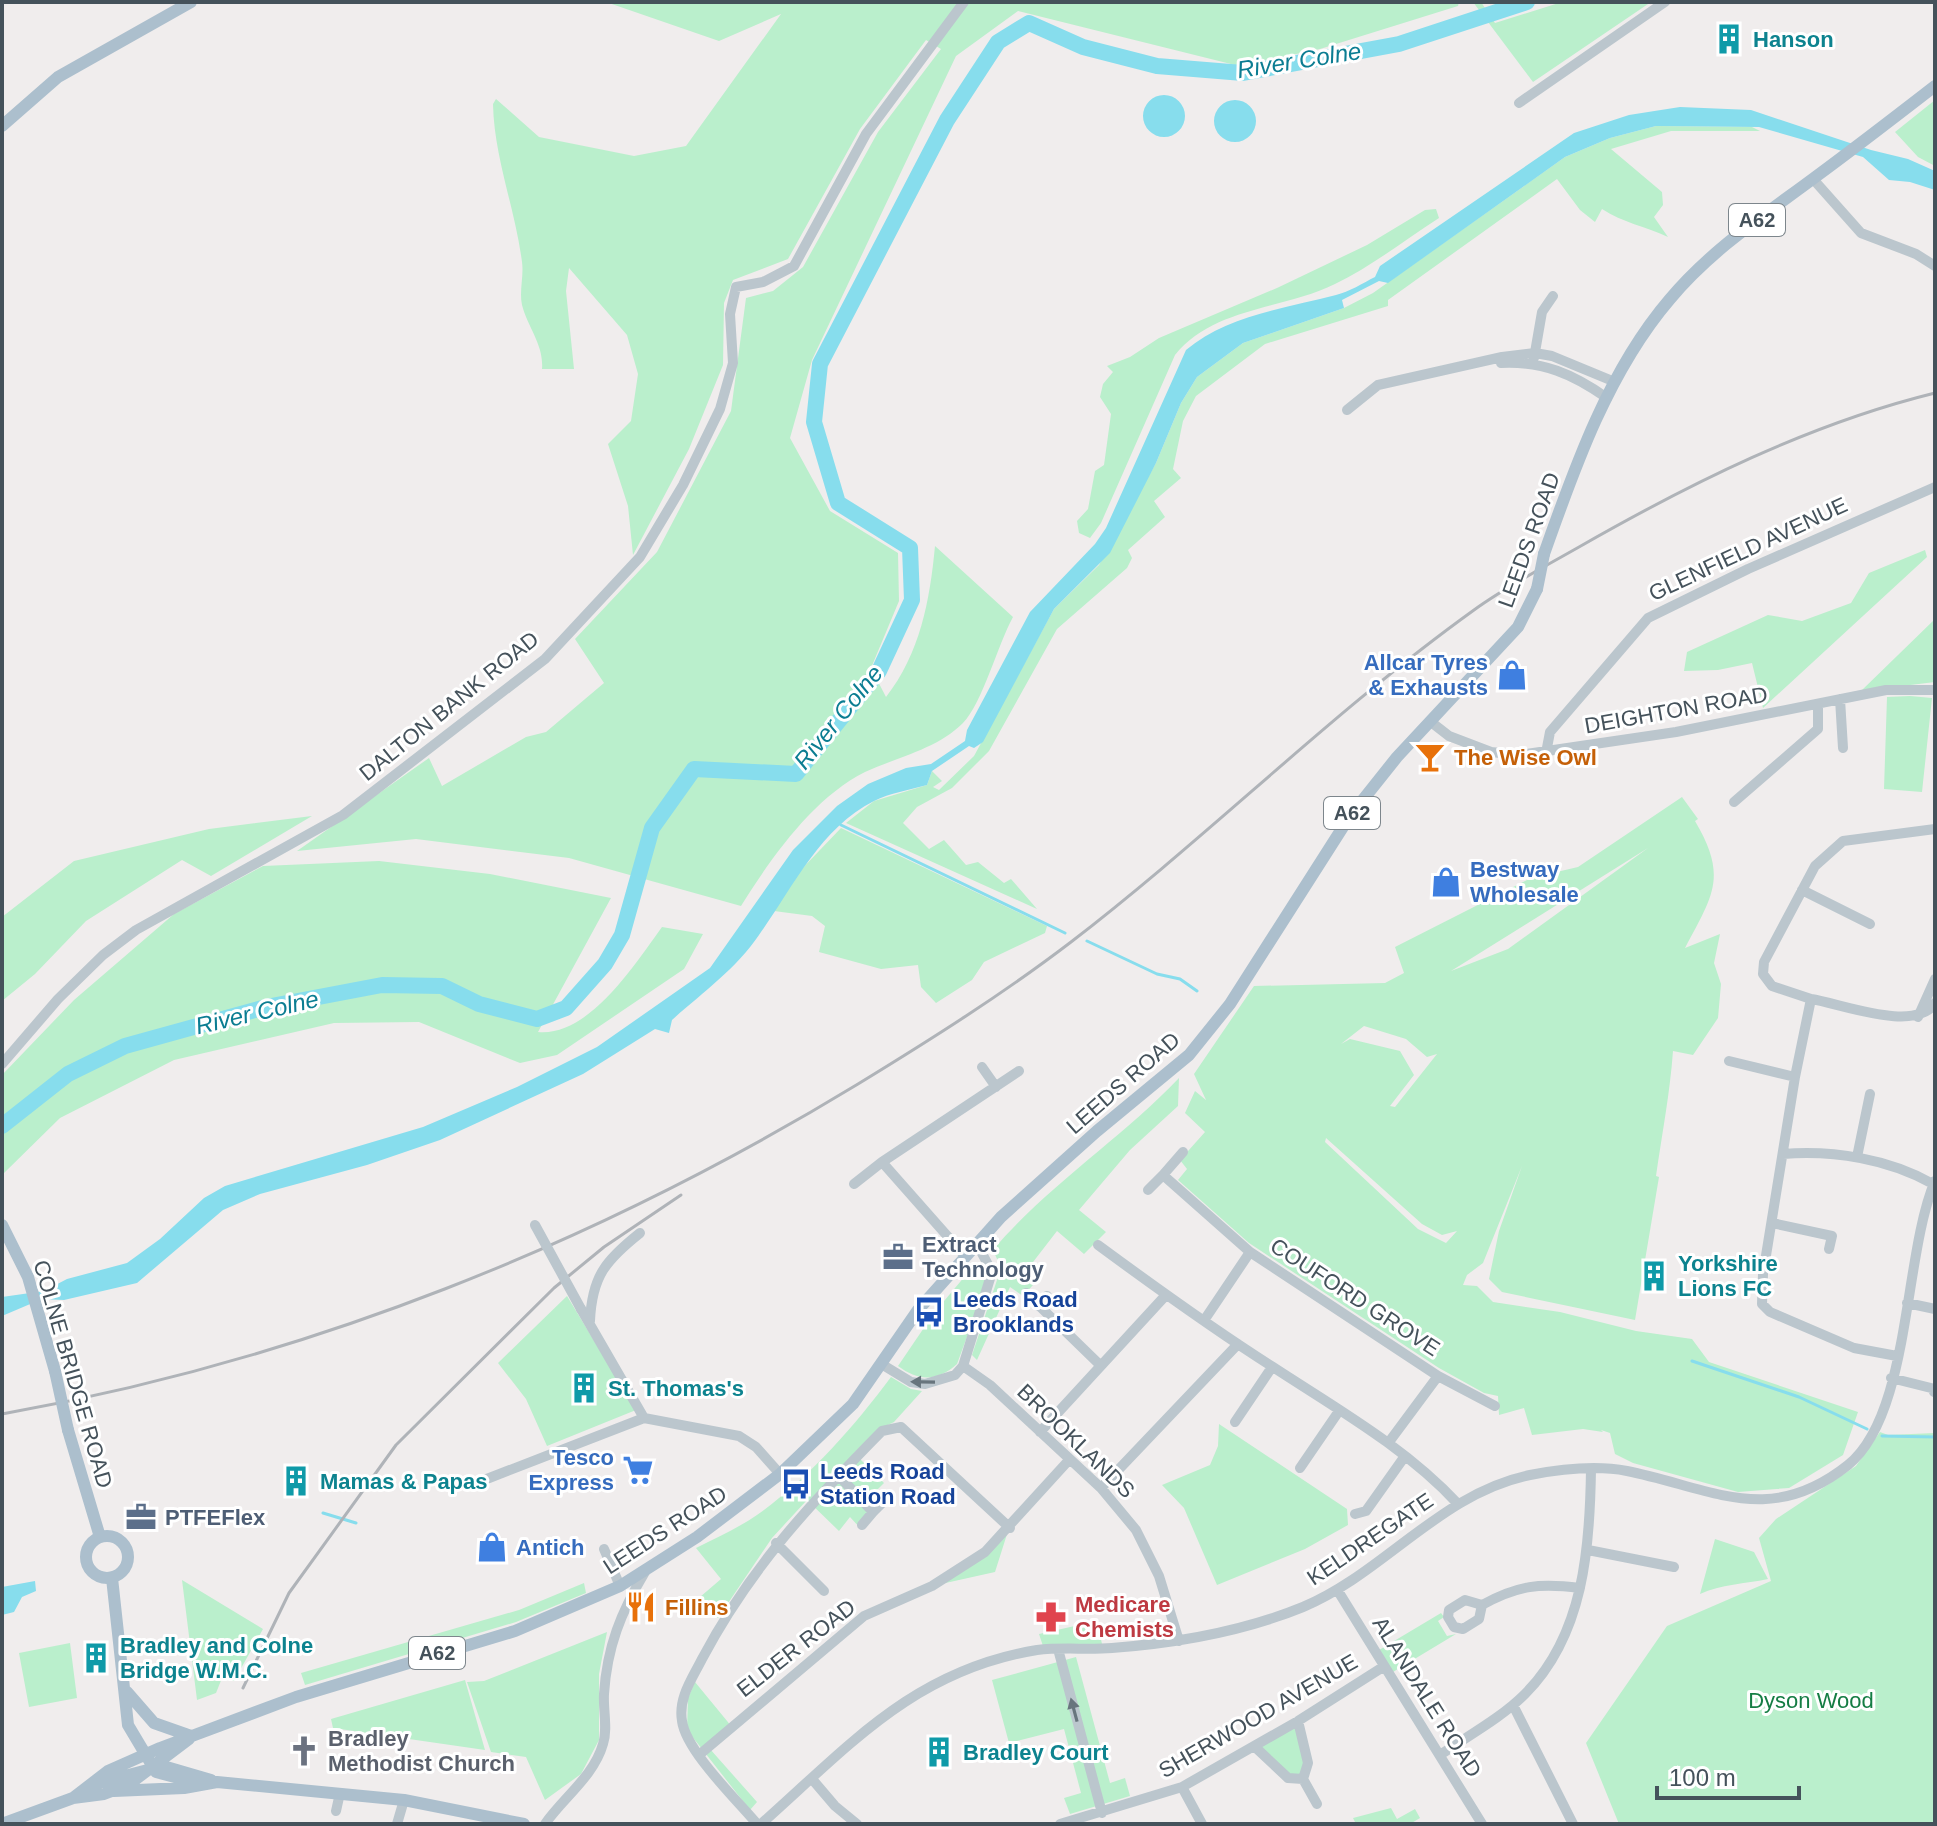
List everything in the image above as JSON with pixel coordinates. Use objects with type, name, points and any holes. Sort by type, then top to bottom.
[{"type":"main road","points":[[2,126],[58,77],[191,2]]},
{"type":"main road","name":"LEEDS ROAD","points":[[2,1824],[23,1820],[73,1798],[108,1771],[143,1754],[322,1689],[515,1631],[620,1586],[645,1572],[780,1474],[829,1430],[883,1365],[918,1310],[1001,1217],[1097,1131],[1189,1055],[1230,1004],[1350,816],[1397,757],[1518,627],[1537,589],[1544,554],[1566,492],[1607,398],[1641,337],[1670,299],[1720,246],[1935,86]]},
{"type":"main road","name":"COLNE BRIDGE ROAD","points":[[4,1232],[28,1277],[100,1537]]},
{"type":"main road","points":[[100,1537],[114,1537],[128,1551],[125,1570],[112,1578],[93,1574],[86,1561],[90,1544],[100,1537]]},
{"type":"main road","points":[[112,1578],[127,1692],[138,1723],[138,1740],[143,1754],[153,1768],[165,1776],[200,1784]]},
{"type":"main road","points":[[127,1692],[154,1723],[191,1736],[185,1758],[191,1772]]},
{"type":"main road","name":"LEEDS ROAD","points":[[73,1798],[114,1791],[153,1768],[191,1736]]},
{"type":"main road","points":[[91,1785],[153,1768],[175,1767],[217,1782]]},
{"type":"main road","points":[[114,1791],[184,1788],[217,1782],[404,1800],[486,1820],[524,1824]]},
{"type":"street","name":"DALTON BANK ROAD","points":[[2,1064],[58,999],[103,955],[136,930],[343,815],[545,659],[640,557],[683,485],[720,409],[733,363],[730,314],[736,287],[763,282],[794,266],[866,134],[964,2]]},
{"type":"street","points":[[1519,103],[1665,2]]},
{"type":"street","points":[[1813,179],[1861,233],[1916,254],[1935,266]]},
{"type":"street","points":[[1553,296],[1542,312],[1534,358],[1554,363],[1558,369]]},
{"type":"street","points":[[1347,410],[1378,385],[1502,357],[1535,353],[1577,364],[1615,382]]},
{"type":"street","points":[[1483,363],[1524,362],[1558,369],[1607,398]]},
{"type":"street","name":"GLENFIELD AVENUE","points":[[1546,753],[1550,732],[1648,618],[1761,562],[1935,487]]},
{"type":"street","name":"DEIGHTON ROAD","points":[[1431,722],[1449,736],[1491,752],[1546,753],[1754,718],[1886,690],[1935,690]]},
{"type":"street","points":[[1840,699],[1843,748]]},
{"type":"street","points":[[1734,802],[1818,729],[1818,704]]},
{"type":"street","points":[[1935,829],[1843,841],[1815,866],[1764,962],[1763,974],[1772,986],[1811,999],[1893,1016],[1918,1017],[1927,1014],[1935,1003]]},
{"type":"street","points":[[1802,890],[1870,924]]},
{"type":"street","points":[[1918,1017],[1935,979]]},
{"type":"street","points":[[1811,999],[1795,1077],[1761,1299],[1765,1308],[1854,1348],[1897,1356]]},
{"type":"street","points":[[1729,1061],[1795,1077]]},
{"type":"street","points":[[982,1067],[996,1087]]},
{"type":"street","points":[[854,1184],[1019,1071]]},
{"type":"street","points":[[1857,1157],[1870,1094]]},
{"type":"street","points":[[1148,1190],[1183,1152]]},
{"type":"street","points":[[1783,1154],[1857,1157],[1910,1171],[1934,1182]]},
{"type":"street","points":[[882,1162],[965,1256]]},
{"type":"street","name":"COUFORD GROVE","points":[[1163,1175],[1250,1252],[1438,1376],[1495,1406]]},
{"type":"street","name":"KELDREGATE","points":[[759,1824],[883,1714],[915,1695],[982,1664],[1040,1650],[1179,1641],[1235,1631],[1338,1591],[1458,1504],[1526,1476],[1591,1469],[1627,1471],[1723,1498],[1792,1497],[1849,1464],[1869,1443],[1883,1410],[1897,1356],[1920,1227],[1934,1182]]},
{"type":"street","points":[[1772,1223],[1832,1236],[1829,1249]]},
{"type":"street","points":[[535,1225],[644,1418]]},
{"type":"street","points":[[590,1323],[592,1293],[601,1273],[613,1254],[640,1233]]},
{"type":"street","points":[[883,1365],[911,1382],[925,1384],[944,1380],[963,1366],[992,1272],[977,1244]]},
{"type":"street","points":[[1098,1245],[1238,1344],[1389,1442],[1458,1504]]},
{"type":"street","name":"COUFORD GROVE","points":[[1205,1319],[1250,1252]]},
{"type":"street","points":[[1026,1293],[1099,1364]]},
{"type":"street","points":[[1040,1432],[1099,1364],[1166,1295]]},
{"type":"street","points":[[1039,1306],[1047,1296]]},
{"type":"street","points":[[1907,1303],[1935,1309]]},
{"type":"street","points":[[1101,1488],[1238,1344]]},
{"type":"street","name":"BROOKLANDS","points":[[963,1366],[990,1385],[1101,1488],[1136,1530],[1164,1590],[1179,1641]]},
{"type":"street","points":[[1235,1422],[1272,1367]]},
{"type":"street","name":"COUFORD GROVE","points":[[1389,1442],[1438,1376]]},
{"type":"street","points":[[1891,1378],[1935,1389],[1934,1392]]},
{"type":"street","points":[[1300,1468],[1339,1411]]},
{"type":"street","points":[[479,1482],[644,1418],[739,1436],[756,1447],[780,1474]]},
{"type":"street","points":[[759,1824],[699,1755],[682,1723],[683,1697],[730,1606],[776,1543],[882,1431],[901,1427],[1010,1528]]},
{"type":"street","points":[[1355,1514],[1366,1511],[1405,1456]]},
{"type":"street","name":"ELDER ROAD","points":[[699,1755],[864,1616],[932,1586],[985,1552],[1069,1460]]},
{"type":"street","points":[[1440,1755],[1513,1705],[1552,1658],[1580,1588],[1588,1550],[1591,1469]]},
{"type":"street","points":[[838,1475],[873,1512]]},
{"type":"street","points":[[862,1525],[882,1503]]},
{"type":"street","points":[[776,1543],[824,1591]]},
{"type":"street","points":[[604,1549],[620,1586]]},
{"type":"street","points":[[1588,1550],[1674,1567]]},
{"type":"street","points":[[545,1824],[561,1800],[585,1778],[604,1744],[608,1651],[620,1615],[645,1572]]},
{"type":"street","points":[[1482,1605],[1511,1589],[1550,1584],[1580,1588]]},
{"type":"street","name":"ALANDALE ROAD","points":[[1338,1591],[1482,1824]]},
{"type":"street","points":[[1058,1649],[1102,1813]]},
{"type":"street","name":"SHERWOOD AVENUE","points":[[1060,1824],[1182,1787],[1298,1721],[1383,1667]]},
{"type":"street","points":[[1513,1705],[1573,1824]]},
{"type":"street","points":[[1298,1721],[1308,1763],[1303,1779],[1317,1804]]},
{"type":"street","points":[[1254,1746],[1288,1778],[1303,1779]]},
{"type":"street","points":[[812,1779],[857,1824]]},
{"type":"street","points":[[1182,1787],[1202,1824]]},
{"type":"street","points":[[336,1811],[340,1793]]},
{"type":"street","points":[[397,1824],[404,1800]]},
{"type":"green space","points":[[606,2],[1459,2],[1458,6],[1320,49],[1239,66],[1018,11],[956,56],[812,360],[790,438],[830,511],[898,553],[899,601],[871,668],[886,697],[915,645],[930,586],[935,546],[1013,617],[977,702],[963,723],[941,740],[865,772],[828,797],[780,849],[741,906],[569,858],[416,839],[297,851],[429,758],[442,786],[526,737],[546,732],[604,683],[575,639],[657,552],[731,411],[746,298],[773,291],[803,267],[878,132],[941,49],[926,40],[860,129],[788,259],[733,280],[724,303],[723,365],[689,449],[633,555],[628,506],[608,444],[631,421],[638,374],[627,335],[569,268],[566,291],[574,369],[542,369],[538,344],[522,305],[522,262],[497,143],[493,104],[496,99],[539,137],[634,156],[686,146],[781,14],[719,41]]},
{"type":"green space","points":[[1473,2],[1481,2],[1495,23],[1562,2],[1651,2],[1533,82]]},
{"type":"green space","points":[[1935,100],[1935,166],[1918,157],[1895,132]]},
{"type":"green space","points":[[1656,126],[1752,127],[1760,131],[1671,131],[1611,149],[1662,192],[1663,205],[1654,217],[1668,237],[1602,209],[1595,222],[1580,210],[1557,179],[1388,300],[1388,306],[1265,344],[1196,396],[1183,421],[1173,469],[1181,478],[1154,501],[1165,517],[1128,550],[1132,558],[1127,568],[1057,629],[989,751],[952,788],[917,807],[903,823],[929,849],[944,840],[966,865],[978,862],[1004,883],[1011,879],[1037,909],[846,823],[874,801],[927,785],[932,771],[942,781],[933,787],[939,790],[974,756],[1054,609],[1099,565],[1156,463],[1181,403],[1197,377],[1243,343],[1344,308],[1373,293],[1565,157],[1610,138]]},
{"type":"green space","points":[[1436,209],[1439,218],[1349,277],[1315,293],[1229,318],[1191,339],[1175,355],[1101,523],[1090,538],[1079,533],[1077,521],[1088,509],[1095,471],[1104,465],[1111,414],[1100,397],[1103,384],[1113,372],[1107,366],[1130,357],[1159,338],[1277,288],[1367,245],[1425,210]]},
{"type":"green space","points":[[1925,550],[1927,557],[1763,708],[1752,663],[1718,670],[1684,671],[1687,652],[1768,615],[1802,621],[1851,603],[1869,573]]},
{"type":"green space","points":[[1935,619],[1935,682],[1861,691]]},
{"type":"green space","points":[[1887,697],[1932,698],[1922,792],[1884,789]]},
{"type":"green space","points":[[1682,797],[1698,819],[1695,821],[1705,840],[1714,872],[1709,899],[1685,948],[1720,934],[1714,963],[1721,984],[1718,1018],[1693,1055],[1673,1051],[1656,1176],[1659,1177],[1635,1320],[1502,1292],[1489,1279],[1499,1231],[1522,1166],[1483,1263],[1467,1275],[1463,1285],[1477,1286],[1493,1302],[1560,1312],[1636,1331],[1692,1339],[1709,1362],[1858,1412],[1843,1455],[1789,1488],[1738,1492],[1633,1463],[1615,1454],[1610,1433],[1601,1430],[1603,1432],[1583,1429],[1532,1435],[1524,1408],[1499,1415],[1498,1396],[1484,1393],[1439,1368],[1249,1243],[1178,1180],[1187,1169],[1180,1160],[1205,1132],[1185,1113],[1195,1091],[1206,1100],[1194,1074],[1254,986],[1385,983],[1404,973],[1395,947],[1531,878],[1578,867]],"holes":[[[1648,848],[1508,949],[1451,971]],[[1364,1026],[1406,1039],[1427,1057],[1437,1054],[1395,1107],[1390,1106],[1414,1075],[1400,1051],[1350,1039],[1341,1044]],[[1326,1138],[1422,1224],[1442,1235],[1457,1231],[1446,1243],[1418,1229],[1325,1142]]]},
{"type":"green space","points":[[312,816],[211,876],[182,860],[86,921],[35,974],[2,1001],[2,917],[74,861],[209,829]]},
{"type":"green space","points":[[841,828],[1047,926],[1045,933],[984,962],[972,980],[936,1003],[921,987],[918,965],[881,969],[819,952],[825,926],[812,916],[774,911],[796,875]]},
{"type":"green space","points":[[379,861],[490,874],[611,898],[538,1032],[557,1030],[593,1011],[624,978],[662,927],[703,934],[684,969],[557,1055],[520,1063],[419,1022],[334,1023],[174,1060],[60,1118],[2,1175],[2,1075],[74,1000],[174,914],[263,866]]},
{"type":"green space","points":[[1179,1078],[1178,1106],[1130,1150],[1079,1210],[1106,1232],[1084,1254],[1057,1231],[1023,1275],[1033,1285],[1023,1296],[1010,1287],[977,1360],[972,1355],[1001,1268],[993,1250],[1037,1205]]},
{"type":"green space","points":[[976,1263],[987,1273],[986,1285],[957,1364],[942,1374],[928,1377],[913,1375],[898,1366],[934,1313]]},
{"type":"green space","points":[[567,1296],[636,1410],[547,1446],[526,1399],[498,1363]]},
{"type":"green space","points":[[891,1377],[911,1389],[922,1391],[894,1422],[876,1431],[854,1453],[884,1483],[876,1491],[886,1501],[861,1529],[850,1517],[839,1531],[807,1500],[772,1538],[718,1618],[693,1603],[721,1579],[696,1548],[750,1520],[795,1485],[846,1433]]},
{"type":"green space","points":[[1219,1424],[1347,1509],[1348,1525],[1305,1549],[1217,1585],[1184,1508],[1162,1485],[1210,1465],[1218,1446]]},
{"type":"green space","name":"Dyson Wood","points":[[1880,1432],[1888,1435],[1935,1433],[1935,1824],[1619,1824],[1586,1743],[1667,1626],[1771,1581],[1759,1538],[1776,1519],[1856,1466]]},
{"type":"green space","points":[[1008,1531],[995,1572],[932,1586]]},
{"type":"green space","points":[[1715,1539],[1754,1552],[1768,1579],[1725,1586],[1700,1594]]},
{"type":"green space","points":[[182,1580],[263,1629],[234,1681],[222,1678],[216,1693],[197,1700]]},
{"type":"green space","points":[[584,1583],[586,1593],[516,1622],[305,1685],[301,1673],[519,1610]]},
{"type":"green space","points":[[1441,1613],[1444,1617],[1438,1621],[1447,1636],[1456,1634],[1388,1675],[1374,1653]]},
{"type":"green space","points":[[1097,1621],[1102,1644],[1043,1646],[1039,1634]]},
{"type":"green space","points":[[607,1632],[599,1674],[599,1740],[581,1774],[545,1800],[526,1757],[491,1752],[467,1682],[484,1681]]},
{"type":"green space","points":[[70,1643],[77,1698],[29,1707],[19,1653]]},
{"type":"green space","points":[[1076,1657],[1110,1783],[1125,1778],[1130,1796],[1070,1814],[1064,1798],[1081,1793],[1064,1729],[1009,1743],[992,1680]]},
{"type":"green space","points":[[465,1680],[485,1750],[333,1728],[331,1719]]},
{"type":"green space","points":[[695,1682],[732,1727],[710,1749],[757,1802],[750,1810],[687,1730],[688,1698]]},
{"type":"green space","points":[[1298,1721],[1308,1763],[1295,1780],[1254,1746]]},
{"type":"green space","points":[[1391,1808],[1397,1819],[1415,1809],[1420,1818],[1410,1824],[1356,1824],[1353,1818]]},
{"type":"water","points":[[1164,95],[1179,101],[1185,116],[1179,131],[1164,137],[1149,131],[1143,116],[1149,101]]},
{"type":"water","points":[[1235,100],[1250,106],[1256,121],[1250,136],[1235,142],[1220,136],[1214,121],[1220,106]]},
{"type":"water","points":[[1680,107],[1751,110],[1871,150],[1908,159],[1935,171],[1935,190],[1910,182],[1889,180],[1863,157],[1759,127],[1656,126],[1610,138],[1565,157],[1388,283],[1379,281],[1342,300],[1344,308],[1243,343],[1197,377],[1181,403],[1156,463],[1110,553],[1054,609],[983,742],[974,748],[969,746],[932,771],[927,785],[874,801],[838,827],[809,861],[750,947],[672,1020],[669,1033],[655,1029],[583,1074],[440,1140],[367,1165],[260,1194],[223,1210],[137,1283],[64,1300],[42,1299],[2,1316],[2,1297],[44,1291],[67,1279],[127,1263],[160,1239],[204,1198],[225,1186],[423,1127],[517,1087],[597,1047],[710,968],[793,850],[837,806],[868,784],[906,768],[931,764],[965,741],[967,730],[1030,612],[1095,544],[1106,528],[1186,350],[1202,338],[1238,321],[1341,294],[1375,277],[1380,266],[1574,133],[1629,115]]},
{"type":"water","points":[[35,1581],[36,1591],[22,1597],[14,1612],[2,1615],[2,1587]]},
{"type":"waterway","name":"River Colne","points":[[2,1126],[68,1074],[125,1046],[266,1007],[382,985],[442,986],[479,1004],[537,1019],[566,1008],[605,964],[622,935],[652,828],[694,769],[796,774],[879,671],[912,600],[910,548],[838,503],[814,422],[820,364],[947,120],[998,42],[1029,23],[1083,47],[1157,66],[1243,73],[1399,44],[1527,2]]},
{"type":"waterway","points":[[841,825],[1065,933]]},
{"type":"waterway","points":[[1087,941],[1157,974],[1180,979],[1197,991]]},
{"type":"waterway","points":[[1692,1361],[1799,1397],[1867,1429]]},
{"type":"waterway","points":[[1882,1436],[1935,1437]]},
{"type":"waterway","points":[[323,1513],[356,1523]]},
{"type":"railway","points":[[2,1414],[115,1391],[227,1362],[337,1328],[445,1289],[552,1244],[758,1142],[912,1051],[1071,942],[1371,690],[1499,593],[1621,523],[1708,478],[1842,421],[1935,393]]},
{"type":"railway","points":[[243,1688],[289,1593],[396,1445],[554,1288],[604,1247],[681,1195]]},
{"type":"place","name":"Hanson","points":[[1729,39]]},
{"type":"place","name":"Allcar Tyres & Exhausts","points":[[1512,675]]},
{"type":"place","name":"The Wise Owl","points":[[1430,757]]},
{"type":"place","name":"Bestway Wholesale","points":[[1446,882]]},
{"type":"place","name":"Extract Technology","points":[[898,1257]]},
{"type":"place","name":"Yorkshire Lions FC","points":[[1654,1276]]},
{"type":"place","name":"Leeds Road Brooklands","points":[[929,1312]]},
{"type":"place","name":"St. Thomas's","points":[[584,1388]]},
{"type":"place","name":"Tesco Express","points":[[638,1470]]},
{"type":"place","name":"Mamas & Papas","points":[[296,1481]]},
{"type":"place","name":"Leeds Road Station Road","points":[[796,1484]]},
{"type":"place","name":"PTFEFlex","points":[[141,1517]]},
{"type":"place","name":"Antich","points":[[492,1547]]},
{"type":"place","name":"Fillins","points":[[641,1607]]},
{"type":"place","name":"Medicare Chemists","points":[[1051,1617]]},
{"type":"place","name":"Bradley and Colne Bridge W.M.C.","points":[[96,1658]]},
{"type":"place","name":"Bradley Methodist Church","points":[[304,1751]]},
{"type":"place","name":"Bradley Court","points":[[939,1752]]}]
